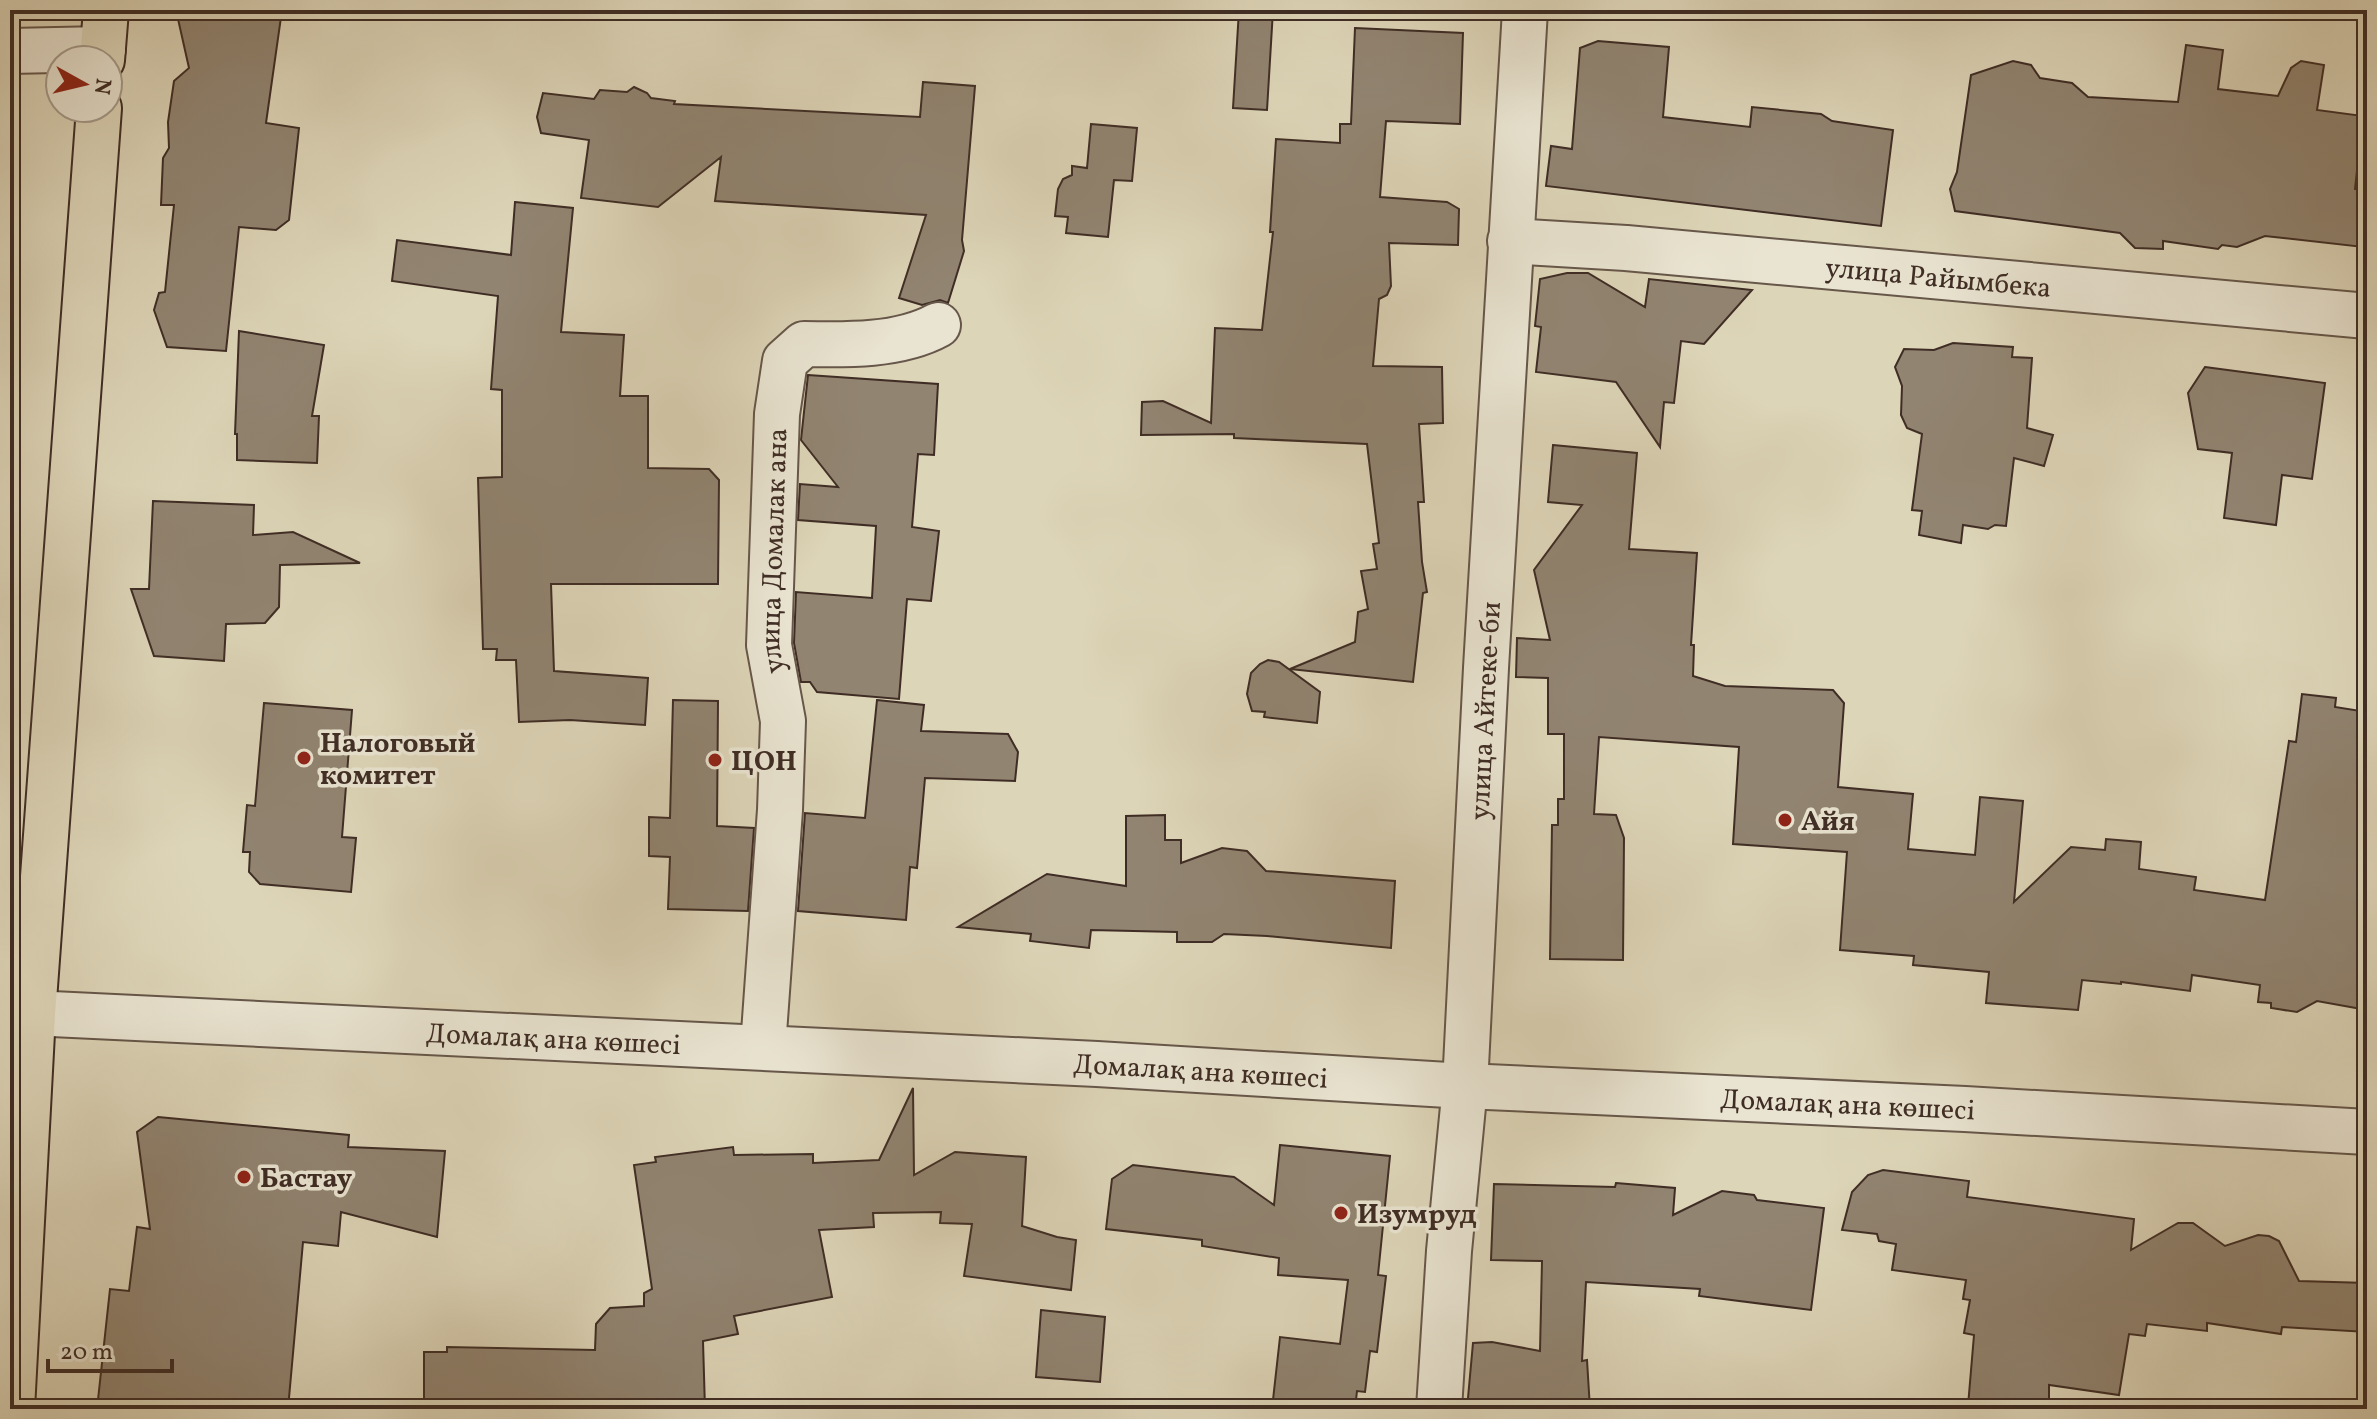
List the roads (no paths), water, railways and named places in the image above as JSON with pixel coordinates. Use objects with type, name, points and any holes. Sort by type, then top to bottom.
[{"type":"main road","points":[[12,1409],[22,1013],[98,124]]},
{"type":"street","name":"улица Айтеке-би","points":[[1439,1409],[1449,1251],[1465,1086],[1525,10]]},
{"type":"street","points":[[10,51],[104,40]]},
{"type":"street","name":"улица Райымбека","points":[[1510,241],[1640,249],[2367,316]]},
{"type":"street","name":"улица Домалак ана","points":[[763,1047],[783,721],[769,645],[777,414],[785,361],[804,344],[831,345],[899,339],[924,333],[938,325]]},
{"type":"street","name":"Домалақ ана көшесі","points":[[22,1013],[763,1047],[2367,1132]]},
{"type":"place","name":"Налоговый комитет","points":[[304,758]]},
{"type":"place","name":"ЦОН","points":[[715,760]]},
{"type":"place","name":"Айя","points":[[1785,820]]},
{"type":"place","name":"Бастау","points":[[244,1177]]},
{"type":"place","name":"Изумруд","points":[[1341,1213]]}]
